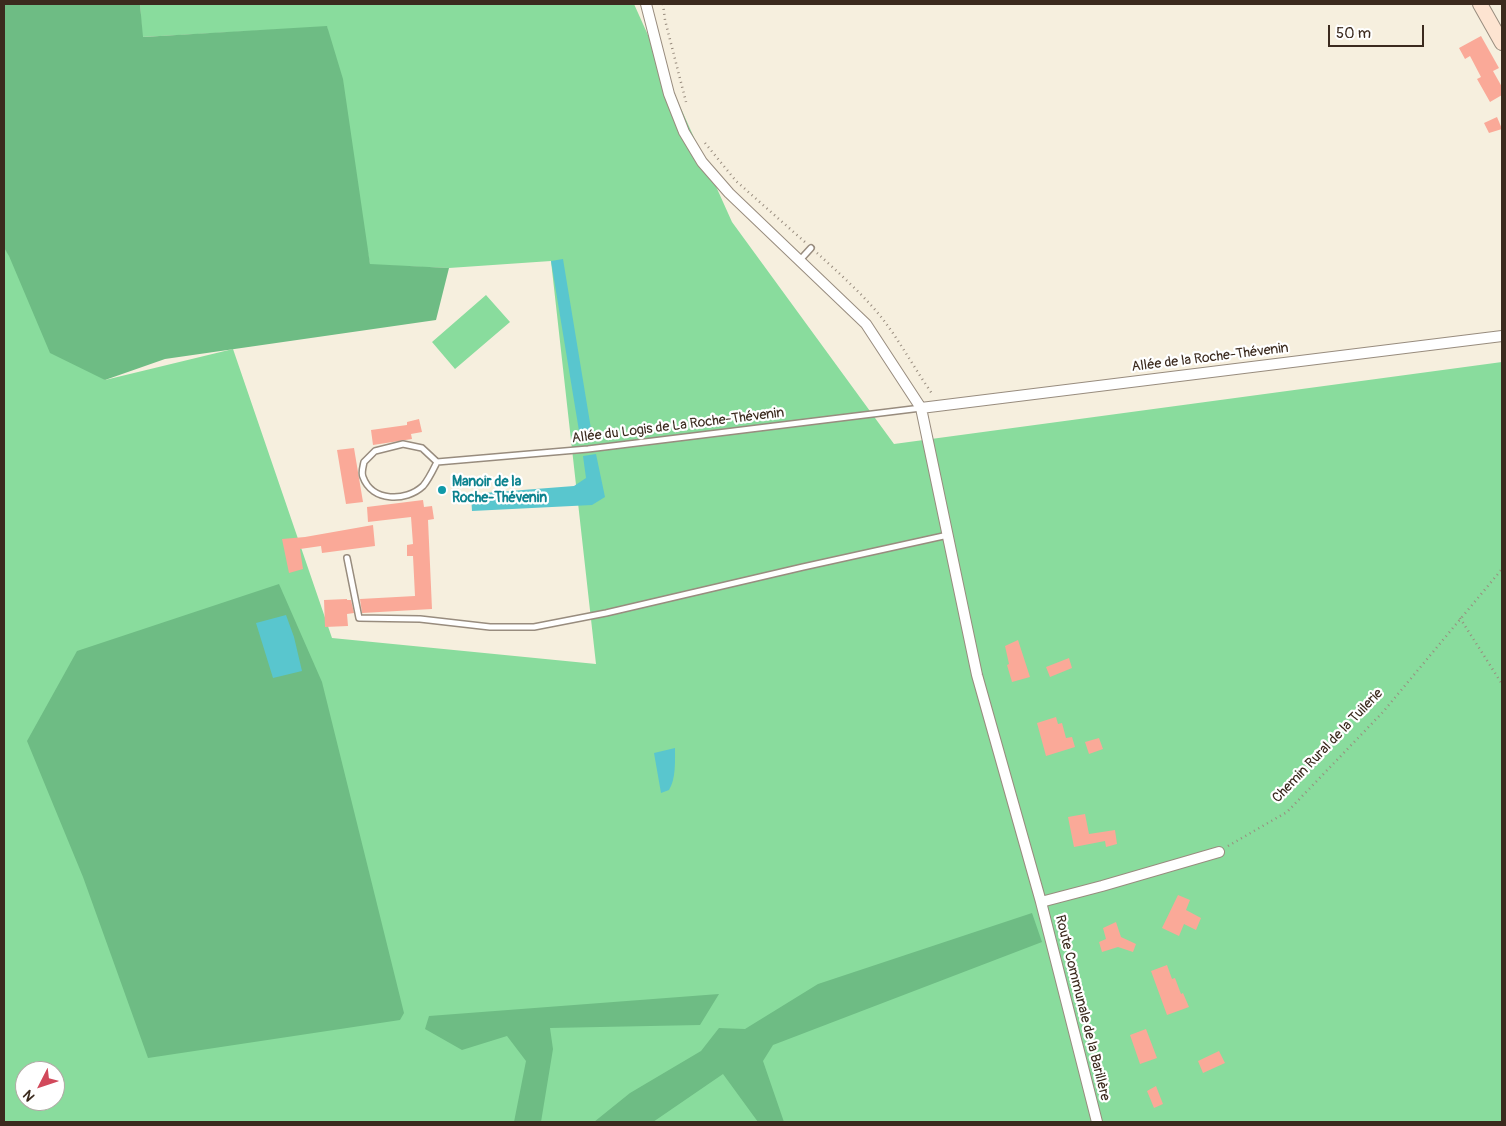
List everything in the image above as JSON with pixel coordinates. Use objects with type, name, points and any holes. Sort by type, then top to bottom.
[{"type":"main road","points":[[1480,4],[1502,43]]},
{"type":"street","points":[[646,4],[669,94],[684,132],[702,162],[729,193],[866,324],[921,408]]},
{"type":"street","name":"Allée de la Roche-Thévenin","points":[[921,408],[1502,336]]},
{"type":"street","name":"Route Communale de la Barillère","points":[[921,408],[977,675],[1041,902],[1098,1122]]},
{"type":"street","points":[[1041,902],[1219,852]]},
{"type":"lane","points":[[800,260],[811,248]]},
{"type":"lane","name":"Allée du Logis de La Roche-Thévenin","points":[[437,462],[588,449],[921,408]]},
{"type":"lane","points":[[403,444],[422,448],[437,462],[422,486],[397,497],[383,497],[370,488],[362,476],[364,462],[375,451],[403,444]]},
{"type":"lane","points":[[348,558],[360,618],[420,619],[490,627],[534,628],[948,535]]},
{"type":"path","points":[[663,4],[665,20],[687,106]]},
{"type":"path","points":[[701,136],[736,181],[833,267],[885,322],[934,396],[938,406]]},
{"type":"path","name":"Chemin Rural de la Tuilerie","points":[[1219,852],[1287,812],[1383,712],[1502,569]]},
{"type":"path","points":[[1460,618],[1502,684]]},
{"type":"green space","points":[[4,4],[140,4],[143,37],[327,26],[343,79],[370,264],[449,268],[436,320],[165,359],[105,380],[50,353],[4,248]]},
{"type":"green space","points":[[140,4],[634,4],[732,222],[894,444],[1502,362],[1502,1122],[4,1122],[4,248],[105,380],[233,349],[332,638],[596,664],[551,261],[449,268],[370,265],[327,27],[142,37]]},
{"type":"green space","points":[[486,295],[510,322],[455,369],[432,342]]},
{"type":"green space","points":[[279,584],[322,682],[404,1013],[400,1020],[148,1058],[83,877],[27,741],[77,651]]},
{"type":"green space","points":[[1032,913],[1042,942],[773,1045],[763,1061],[784,1122],[758,1122],[723,1074],[653,1122],[594,1122],[630,1093],[701,1051],[719,1028],[745,1029],[818,984]]},
{"type":"green space","points":[[719,994],[700,1025],[550,1028],[553,1049],[541,1122],[514,1122],[526,1061],[507,1036],[462,1050],[425,1029],[429,1016]]},
{"type":"water","points":[[563,259],[593,441],[581,443],[551,261]]},
{"type":"water","points":[[596,454],[605,497],[592,505],[472,511],[471,494],[574,486],[586,478],[583,456]]},
{"type":"water","points":[[286,615],[294,637],[302,671],[273,678],[256,623]]},
{"type":"water","points":[[675,748],[673,781],[669,790],[661,793],[654,753]]},
{"type":"building","points":[[1481,36],[1499,68],[1493,71],[1502,87],[1502,95],[1490,102],[1477,79],[1481,77],[1470,56],[1465,59],[1459,48]]},
{"type":"building","points":[[1497,117],[1502,129],[1489,133],[1484,123]]},
{"type":"building","points":[[419,419],[422,432],[411,434],[412,439],[373,445],[371,430],[407,425],[407,422]]},
{"type":"building","points":[[354,448],[363,502],[346,504],[337,450]]},
{"type":"building","points":[[423,500],[424,507],[432,506],[434,519],[428,520],[432,609],[362,613],[360,599],[415,596],[413,556],[407,556],[407,545],[413,544],[411,517],[368,522],[367,507]]},
{"type":"building","points":[[373,525],[375,546],[322,553],[321,546],[300,549],[303,569],[289,573],[282,539],[305,537]]},
{"type":"building","points":[[324,600],[351,600],[354,613],[347,614],[348,626],[325,627]]},
{"type":"building","points":[[1018,640],[1030,677],[1012,682],[1007,665],[1009,664],[1005,646]]},
{"type":"building","points":[[1069,658],[1072,668],[1050,677],[1046,667]]},
{"type":"building","points":[[1056,717],[1058,724],[1062,723],[1066,738],[1072,737],[1075,747],[1046,756],[1037,723]]},
{"type":"building","points":[[1099,738],[1103,749],[1089,754],[1085,742]]},
{"type":"building","points":[[1085,814],[1089,834],[1115,830],[1117,844],[1106,847],[1105,841],[1074,847],[1068,817]]},
{"type":"building","points":[[1178,895],[1190,900],[1186,910],[1201,918],[1196,930],[1184,924],[1179,936],[1162,928]]},
{"type":"building","points":[[1116,922],[1121,937],[1136,944],[1133,952],[1118,947],[1102,952],[1099,942],[1106,939],[1103,928]]},
{"type":"building","points":[[1167,965],[1172,979],[1175,978],[1181,994],[1183,993],[1189,1007],[1167,1015],[1151,971]]},
{"type":"building","points":[[1146,1029],[1157,1058],[1140,1064],[1130,1035]]},
{"type":"building","points":[[1219,1051],[1225,1063],[1203,1073],[1198,1061]]},
{"type":"building","points":[[1156,1086],[1163,1104],[1154,1108],[1147,1091]]},
{"type":"place","name":"Manoir de la Roche-Thévenin","points":[[442,490]]}]
